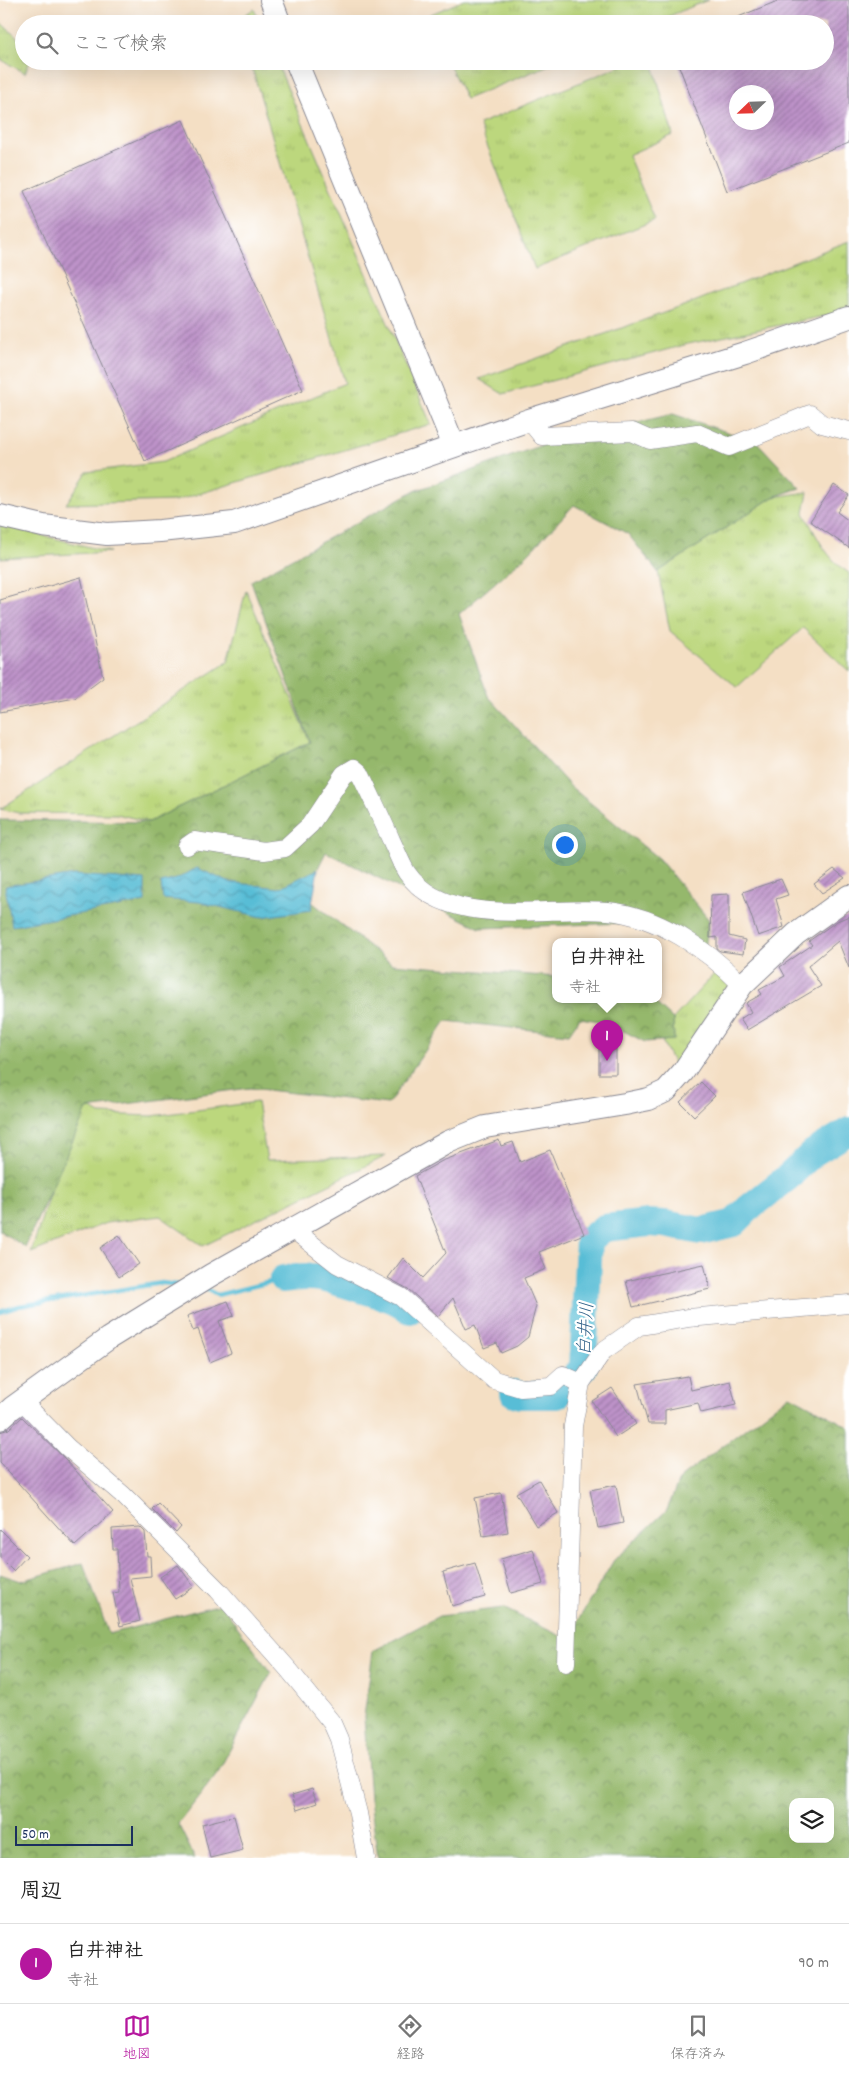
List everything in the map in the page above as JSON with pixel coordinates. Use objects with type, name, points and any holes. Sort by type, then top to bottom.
[{"type":"street","points":[[270,0],[276,15]]},
{"type":"street","points":[[300,70],[454,446]]},
{"type":"street","points":[[0,516],[43,526],[107,534],[160,531],[234,523],[529,420],[744,353],[849,317]]},
{"type":"street","points":[[529,420],[542,436],[632,432],[650,440],[697,433],[729,447],[810,414],[822,424],[849,431]]},
{"type":"street","points":[[187,846],[194,840],[264,852],[285,848],[310,825],[344,774],[354,768],[360,773],[407,873],[430,896],[455,906],[492,911],[608,911],[636,917],[670,931],[721,964],[742,985]]},
{"type":"street","points":[[0,1419],[22,1400],[109,1338],[211,1275],[448,1142],[486,1127],[625,1104],[649,1099],[666,1091],[683,1072],[742,985],[796,934],[849,896]]},
{"type":"street","points":[[294,1230],[337,1264],[401,1296],[494,1380],[521,1388],[551,1386],[563,1375],[581,1383]]},
{"type":"street","points":[[566,1663],[573,1426],[581,1383],[602,1351],[640,1326],[688,1318],[849,1304]]},
{"type":"street","points":[[22,1400],[67,1447],[123,1495],[218,1590],[289,1670],[332,1723],[344,1757],[358,1813],[366,1858]]},
{"type":"green space","points":[[464,0],[708,0],[672,15],[429,15]]},
{"type":"green space","points":[[254,9],[256,15],[244,15]]},
{"type":"green space","points":[[0,22],[15,36],[15,67],[0,59]]},
{"type":"green space","points":[[253,70],[280,70],[431,424],[175,501],[66,504],[87,472],[163,462],[345,383]]},
{"type":"green space","points":[[452,70],[537,70],[466,99]]},
{"type":"green space","points":[[610,70],[655,70],[673,135],[628,155],[655,220],[535,269],[479,124]]},
{"type":"green space","points":[[849,241],[849,311],[688,344],[503,394],[479,379],[686,305]]},
{"type":"green space","points":[[673,414],[757,442],[800,488],[773,497],[658,572],[628,534],[574,505],[528,554],[459,614],[488,696],[571,787],[659,859],[709,920],[705,949],[670,931],[626,923],[480,928],[326,852],[304,896],[392,964],[552,977],[552,1003],[655,1003],[673,1019],[674,1040],[645,1042],[606,1022],[580,1018],[569,1034],[446,1021],[388,1104],[250,1088],[87,1109],[25,1247],[0,1231],[0,820],[149,822],[310,742],[251,581],[412,492],[542,445]]},
{"type":"green space","points":[[808,492],[804,513],[828,554],[841,568],[849,573],[849,671],[803,628],[737,687],[670,631],[658,572],[773,497]]},
{"type":"green space","points":[[0,525],[110,552],[0,558]]},
{"type":"green space","points":[[246,590],[310,742],[149,822],[117,814],[19,813],[0,809],[228,662]]},
{"type":"green space","points":[[715,973],[733,982],[675,1066],[662,1041],[674,1040],[673,1019]]},
{"type":"green space","points":[[78,1101],[100,1114],[152,1116],[257,1102],[267,1160],[386,1156],[203,1246],[160,1216],[106,1223],[31,1253]]},
{"type":"green space","points":[[790,1395],[849,1427],[849,1858],[378,1858],[370,1799],[364,1717],[373,1651],[439,1616],[503,1608],[567,1639],[614,1560],[667,1510],[680,1478]]},
{"type":"green space","points":[[83,1563],[109,1634],[221,1604],[271,1673],[218,1772],[178,1824],[195,1858],[0,1858],[0,1574],[21,1581]]},
{"type":"water","points":[[197,868],[228,882],[279,888],[318,869],[311,910],[262,917],[199,902],[163,899],[161,883],[177,879]]},
{"type":"water","points":[[74,875],[145,880],[145,902],[12,926],[5,886]]},
{"type":"building","points":[[780,0],[849,0],[849,143],[727,191],[680,70],[834,70],[834,15],[743,15]]},
{"type":"building","points":[[183,120],[303,390],[145,461],[24,191]]},
{"type":"building","points":[[834,485],[849,495],[837,512],[849,521],[849,548],[810,521]]},
{"type":"building","points":[[81,577],[103,677],[75,698],[0,712],[0,600]]},
{"type":"building","points":[[834,869],[845,878],[822,893],[814,884]]},
{"type":"building","points":[[781,879],[788,895],[776,899],[784,927],[758,936],[743,892]]},
{"type":"building","points":[[729,894],[729,936],[745,940],[743,954],[720,951],[717,949],[717,937],[710,938],[711,895]]},
{"type":"building","points":[[849,916],[849,968],[838,941],[808,966],[821,986],[747,1030],[740,1019],[751,1012],[746,1003],[762,994],[759,990],[785,976],[780,967],[812,945],[809,941],[837,921]]},
{"type":"building","points":[[599,1049],[616,1049],[616,1074],[599,1074]]},
{"type":"building","points":[[701,1082],[715,1096],[694,1116],[680,1102]]},
{"type":"building","points":[[499,1140],[501,1146],[513,1142],[520,1162],[550,1150],[584,1234],[539,1252],[546,1269],[524,1278],[536,1306],[528,1337],[517,1346],[501,1353],[497,1343],[484,1348],[475,1325],[466,1329],[453,1298],[438,1316],[408,1289],[388,1278],[403,1258],[423,1278],[446,1253],[415,1176],[442,1161]]},
{"type":"building","points":[[119,1235],[139,1264],[119,1277],[100,1248]]},
{"type":"building","points":[[704,1264],[710,1289],[633,1307],[626,1281]]},
{"type":"building","points":[[228,1301],[234,1316],[219,1321],[231,1353],[210,1362],[198,1329],[193,1331],[187,1316]]},
{"type":"building","points":[[688,1376],[691,1390],[730,1381],[736,1405],[701,1413],[698,1403],[665,1410],[665,1424],[648,1424],[637,1384]]},
{"type":"building","points":[[612,1388],[636,1424],[616,1437],[592,1401]]},
{"type":"building","points":[[22,1417],[66,1460],[113,1512],[75,1546],[0,1463],[0,1432],[9,1429]]},
{"type":"building","points":[[539,1480],[558,1513],[536,1526],[516,1493]]},
{"type":"building","points":[[616,1485],[623,1523],[598,1528],[590,1490]]},
{"type":"building","points":[[501,1493],[508,1532],[483,1536],[475,1498]]},
{"type":"building","points":[[158,1503],[181,1527],[176,1533],[152,1509]]},
{"type":"building","points":[[140,1527],[145,1532],[147,1556],[150,1556],[151,1576],[130,1578],[140,1621],[120,1626],[113,1593],[119,1592],[117,1549],[113,1549],[112,1529]]},
{"type":"building","points":[[0,1529],[27,1556],[13,1571],[0,1558]]},
{"type":"building","points":[[533,1549],[543,1584],[511,1593],[501,1559]]},
{"type":"building","points":[[475,1563],[485,1597],[452,1606],[443,1572]]},
{"type":"building","points":[[178,1565],[194,1587],[175,1599],[160,1577]]},
{"type":"building","points":[[312,1789],[317,1803],[297,1810],[292,1795]]},
{"type":"building","points":[[234,1816],[243,1850],[210,1858],[202,1824]]},
{"type":"waterway","name":"白井川","points":[[514,1393],[520,1395],[557,1395],[583,1368],[589,1240],[604,1228],[649,1223],[701,1231],[734,1223],[813,1153],[849,1131]]},
{"type":"waterway","name":"白井川","points":[[283,1279],[306,1277],[336,1281],[390,1298],[410,1310]]},
{"type":"waterway","points":[[204,1288],[217,1295],[283,1279]]},
{"type":"waterway","points":[[0,1312],[19,1306],[162,1283],[178,1285]]},
{"type":"place","name":"白井神社","points":[[607,1061]]}]
